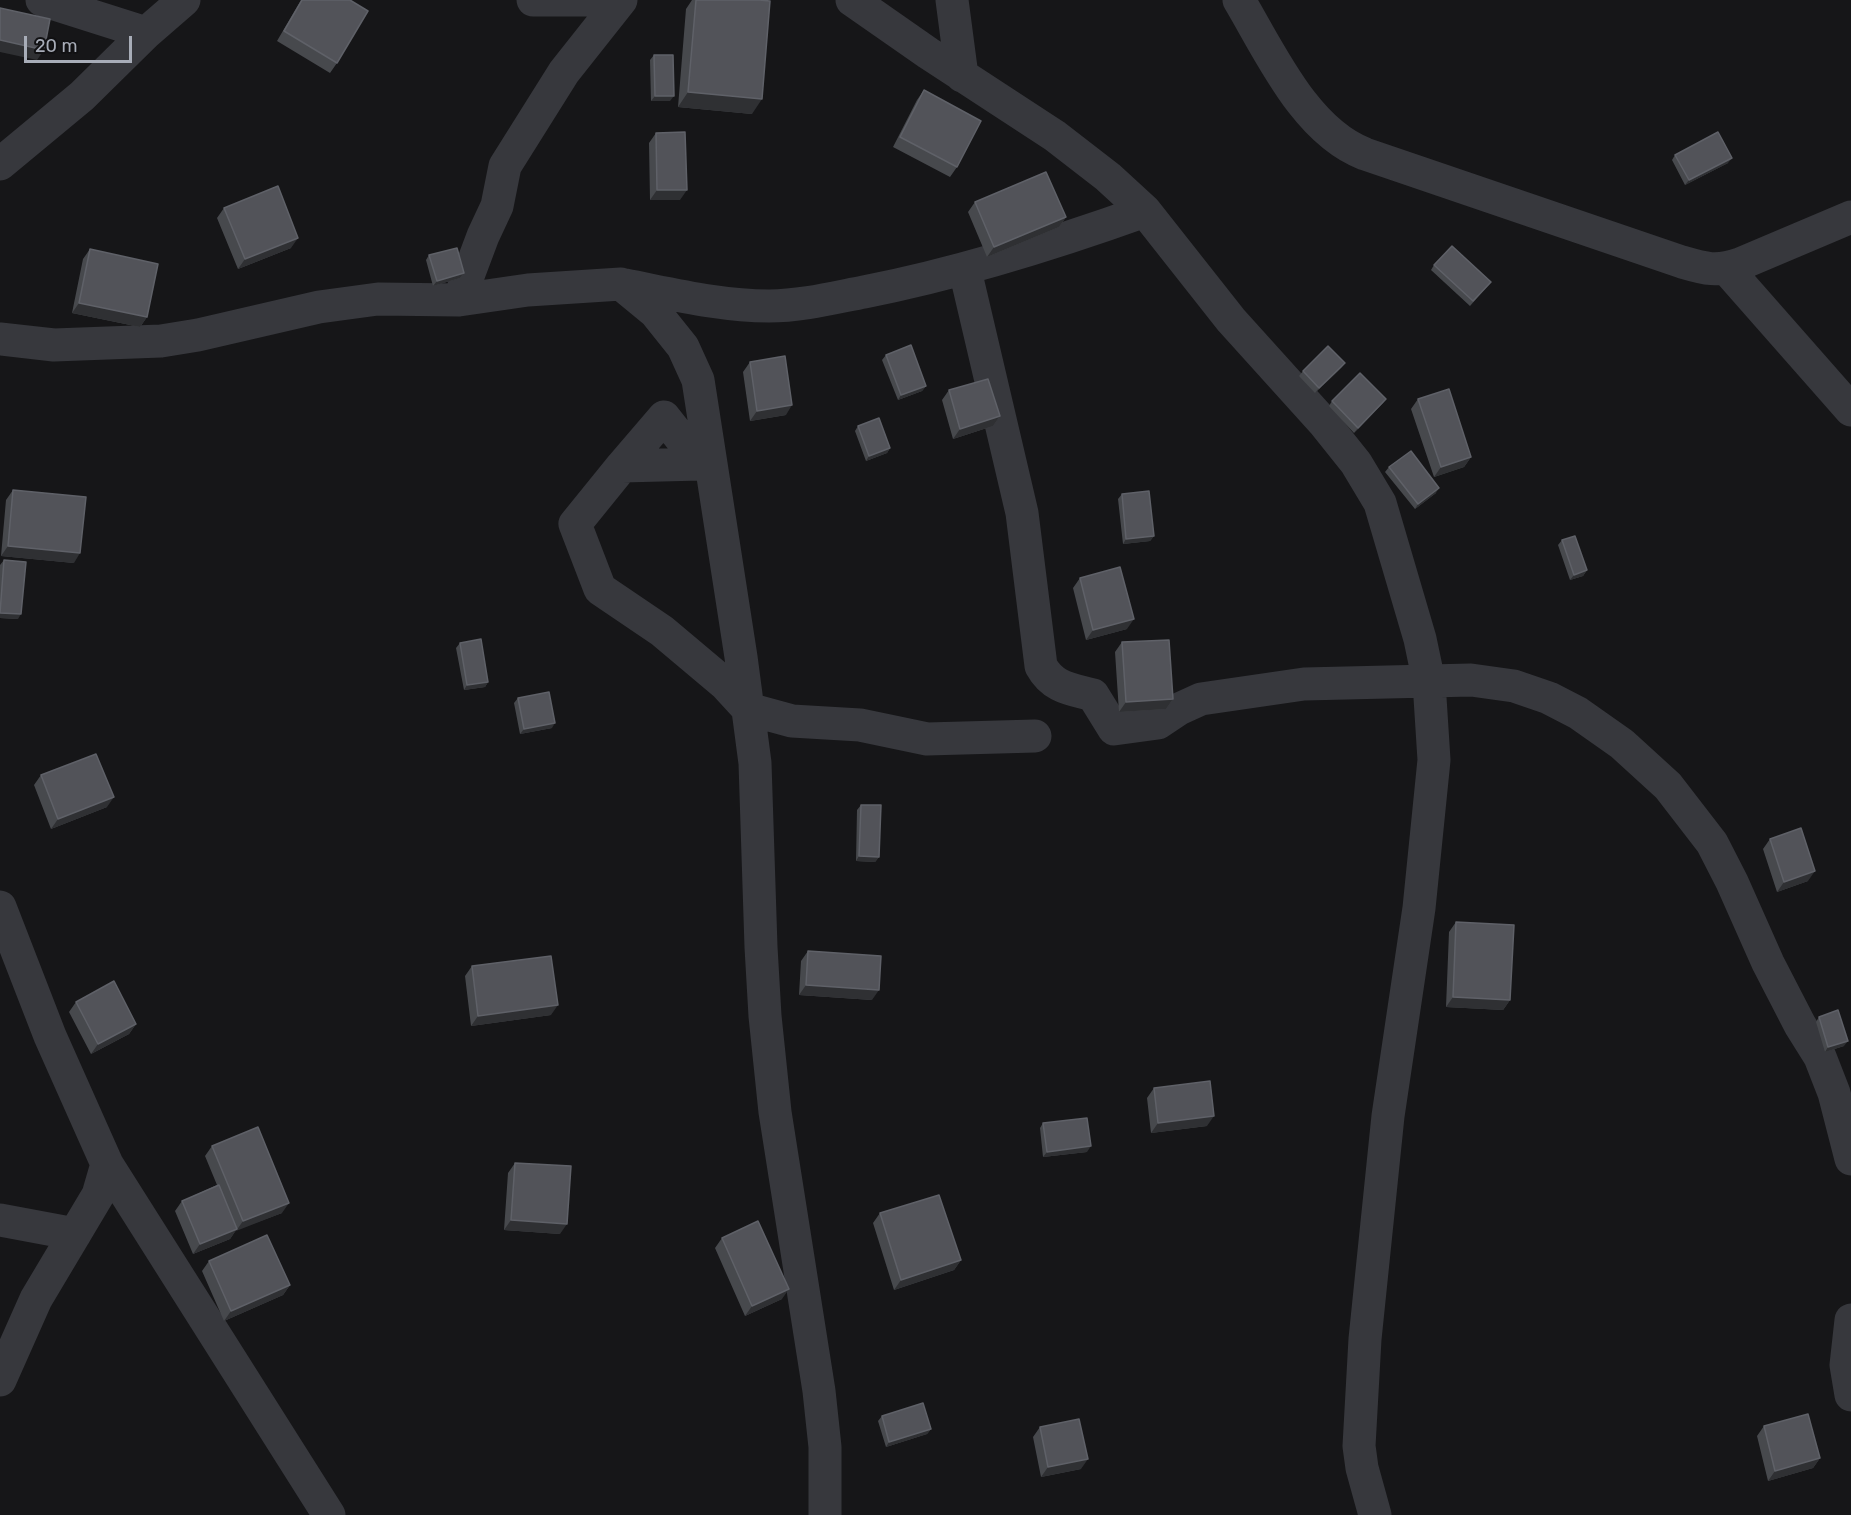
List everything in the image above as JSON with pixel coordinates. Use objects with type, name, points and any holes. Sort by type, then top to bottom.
[{"type":"street","points":[[42,0],[146,33]]},
{"type":"street","points":[[0,164],[82,96],[146,33],[184,0]]},
{"type":"street","points":[[533,0],[621,0]]},
{"type":"street","points":[[459,300],[497,206],[505,166],[564,72],[621,0]]},
{"type":"street","points":[[852,0],[962,76],[1055,136],[1108,177],[1145,211],[1231,320],[1324,423],[1362,473],[1380,503],[1420,639],[1429,682],[1434,760],[1419,908],[1388,1116],[1371,1268],[1359,1446],[1362,1468],[1375,1515]]},
{"type":"street","points":[[951,0],[962,76]]},
{"type":"street","points":[[1239,0],[1301,102],[1333,136],[1356,150],[1682,262],[1710,269],[1726,268],[1851,217]]},
{"type":"street","points":[[0,339],[54,345],[161,341],[198,336],[280,315],[378,299],[459,300],[528,290],[621,284],[726,304],[771,306],[819,300],[965,270],[1074,237],[1145,211]]},
{"type":"street","points":[[1726,268],[1851,410]]},
{"type":"street","points":[[965,270],[1019,502],[1041,666],[1050,680],[1058,685],[1093,695],[1114,729],[1158,723],[1179,709],[1201,699],[1304,684],[1471,680],[1514,686],[1550,698],[1578,713],[1622,744],[1668,786],[1712,843],[1781,990],[1820,1057],[1834,1093],[1851,1160]]},
{"type":"street","points":[[621,284],[655,312],[683,347],[698,380],[755,763],[760,947],[765,1016],[776,1123],[819,1391],[825,1447],[825,1515]]},
{"type":"street","points":[[622,466],[575,524],[600,589],[662,631],[725,684],[748,709],[792,721],[860,725],[927,740],[1035,736]]},
{"type":"street","points":[[0,907],[50,1036],[107,1164],[329,1515]]},
{"type":"street","points":[[0,1380],[36,1299],[98,1195],[107,1164]]},
{"type":"street","points":[[0,1220],[75,1234]]},
{"type":"street","points":[[1851,1320],[1846,1365],[1851,1395]]},
{"type":"building","points":[[302,0],[350,0],[368,11],[337,63],[284,31]]},
{"type":"building","points":[[696,0],[770,1],[762,99],[688,92]]},
{"type":"building","points":[[0,8],[50,19],[44,50],[0,40]]},
{"type":"building","points":[[654,55],[673,55],[674,96],[655,96]]},
{"type":"building","points":[[924,90],[981,121],[957,167],[900,137]]},
{"type":"building","points":[[685,132],[687,190],[657,190],[656,133]]},
{"type":"building","points":[[1718,132],[1732,158],[1689,180],[1675,155]]},
{"type":"building","points":[[1046,172],[1066,217],[994,247],[975,202]]},
{"type":"building","points":[[278,186],[298,238],[245,259],[224,208]]},
{"type":"building","points":[[1452,246],[1491,282],[1473,301],[1434,265]]},
{"type":"building","points":[[457,248],[464,273],[437,281],[429,255]]},
{"type":"building","points":[[90,249],[158,264],[147,317],[79,303]]},
{"type":"building","points":[[911,345],[926,386],[901,395],[886,355]]},
{"type":"building","points":[[1328,346],[1345,363],[1319,388],[1303,371]]},
{"type":"building","points":[[785,356],[792,405],[757,411],[750,362]]},
{"type":"building","points":[[1360,373],[1386,399],[1358,428],[1332,401]]},
{"type":"building","points":[[988,379],[1000,416],[960,429],[949,390]]},
{"type":"building","points":[[1449,389],[1471,457],[1441,467],[1418,399]]},
{"type":"building","points":[[879,418],[890,448],[869,456],[858,426]]},
{"type":"building","points":[[1411,451],[1439,488],[1418,504],[1389,467]]},
{"type":"building","points":[[13,490],[86,497],[80,553],[8,546]]},
{"type":"building","points":[[1149,491],[1154,536],[1126,539],[1122,494]]},
{"type":"building","points":[[1575,536],[1587,570],[1574,575],[1562,540]]},
{"type":"building","points":[[4,560],[26,562],[21,614],[0,613]]},
{"type":"building","points":[[1120,567],[1134,619],[1093,630],[1080,578]]},
{"type":"building","points":[[481,639],[488,682],[467,685],[460,643]]},
{"type":"building","points":[[1169,640],[1173,699],[1126,702],[1122,642]]},
{"type":"building","points":[[549,692],[555,723],[524,729],[518,698]]},
{"type":"building","points":[[96,754],[114,797],[58,819],[41,775]]},
{"type":"building","points":[[861,805],[881,805],[879,857],[859,856]]},
{"type":"building","points":[[1801,828],[1815,871],[1784,882],[1770,839]]},
{"type":"building","points":[[1456,922],[1514,925],[1510,1000],[1453,997]]},
{"type":"building","points":[[808,951],[881,956],[879,990],[806,985]]},
{"type":"building","points":[[551,956],[558,1005],[478,1016],[472,966]]},
{"type":"building","points":[[114,981],[136,1024],[98,1044],[76,1002]]},
{"type":"building","points":[[1838,1010],[1848,1041],[1828,1047],[1819,1017]]},
{"type":"building","points":[[1210,1081],[1214,1116],[1158,1123],[1154,1088]]},
{"type":"building","points":[[1087,1118],[1091,1146],[1047,1152],[1043,1123]]},
{"type":"building","points":[[258,1127],[289,1203],[243,1221],[212,1146]]},
{"type":"building","points":[[515,1163],[571,1166],[567,1224],[511,1220]]},
{"type":"building","points":[[219,1185],[237,1229],[200,1244],[182,1201]]},
{"type":"building","points":[[939,1195],[961,1260],[901,1280],[880,1213]]},
{"type":"building","points":[[758,1221],[789,1289],[752,1306],[722,1238]]},
{"type":"building","points":[[267,1235],[290,1285],[231,1311],[209,1261]]},
{"type":"building","points":[[923,1403],[931,1429],[889,1442],[882,1416]]},
{"type":"building","points":[[1808,1414],[1820,1458],[1775,1471],[1764,1426]]},
{"type":"building","points":[[1079,1419],[1088,1459],[1048,1467],[1040,1427]]}]
